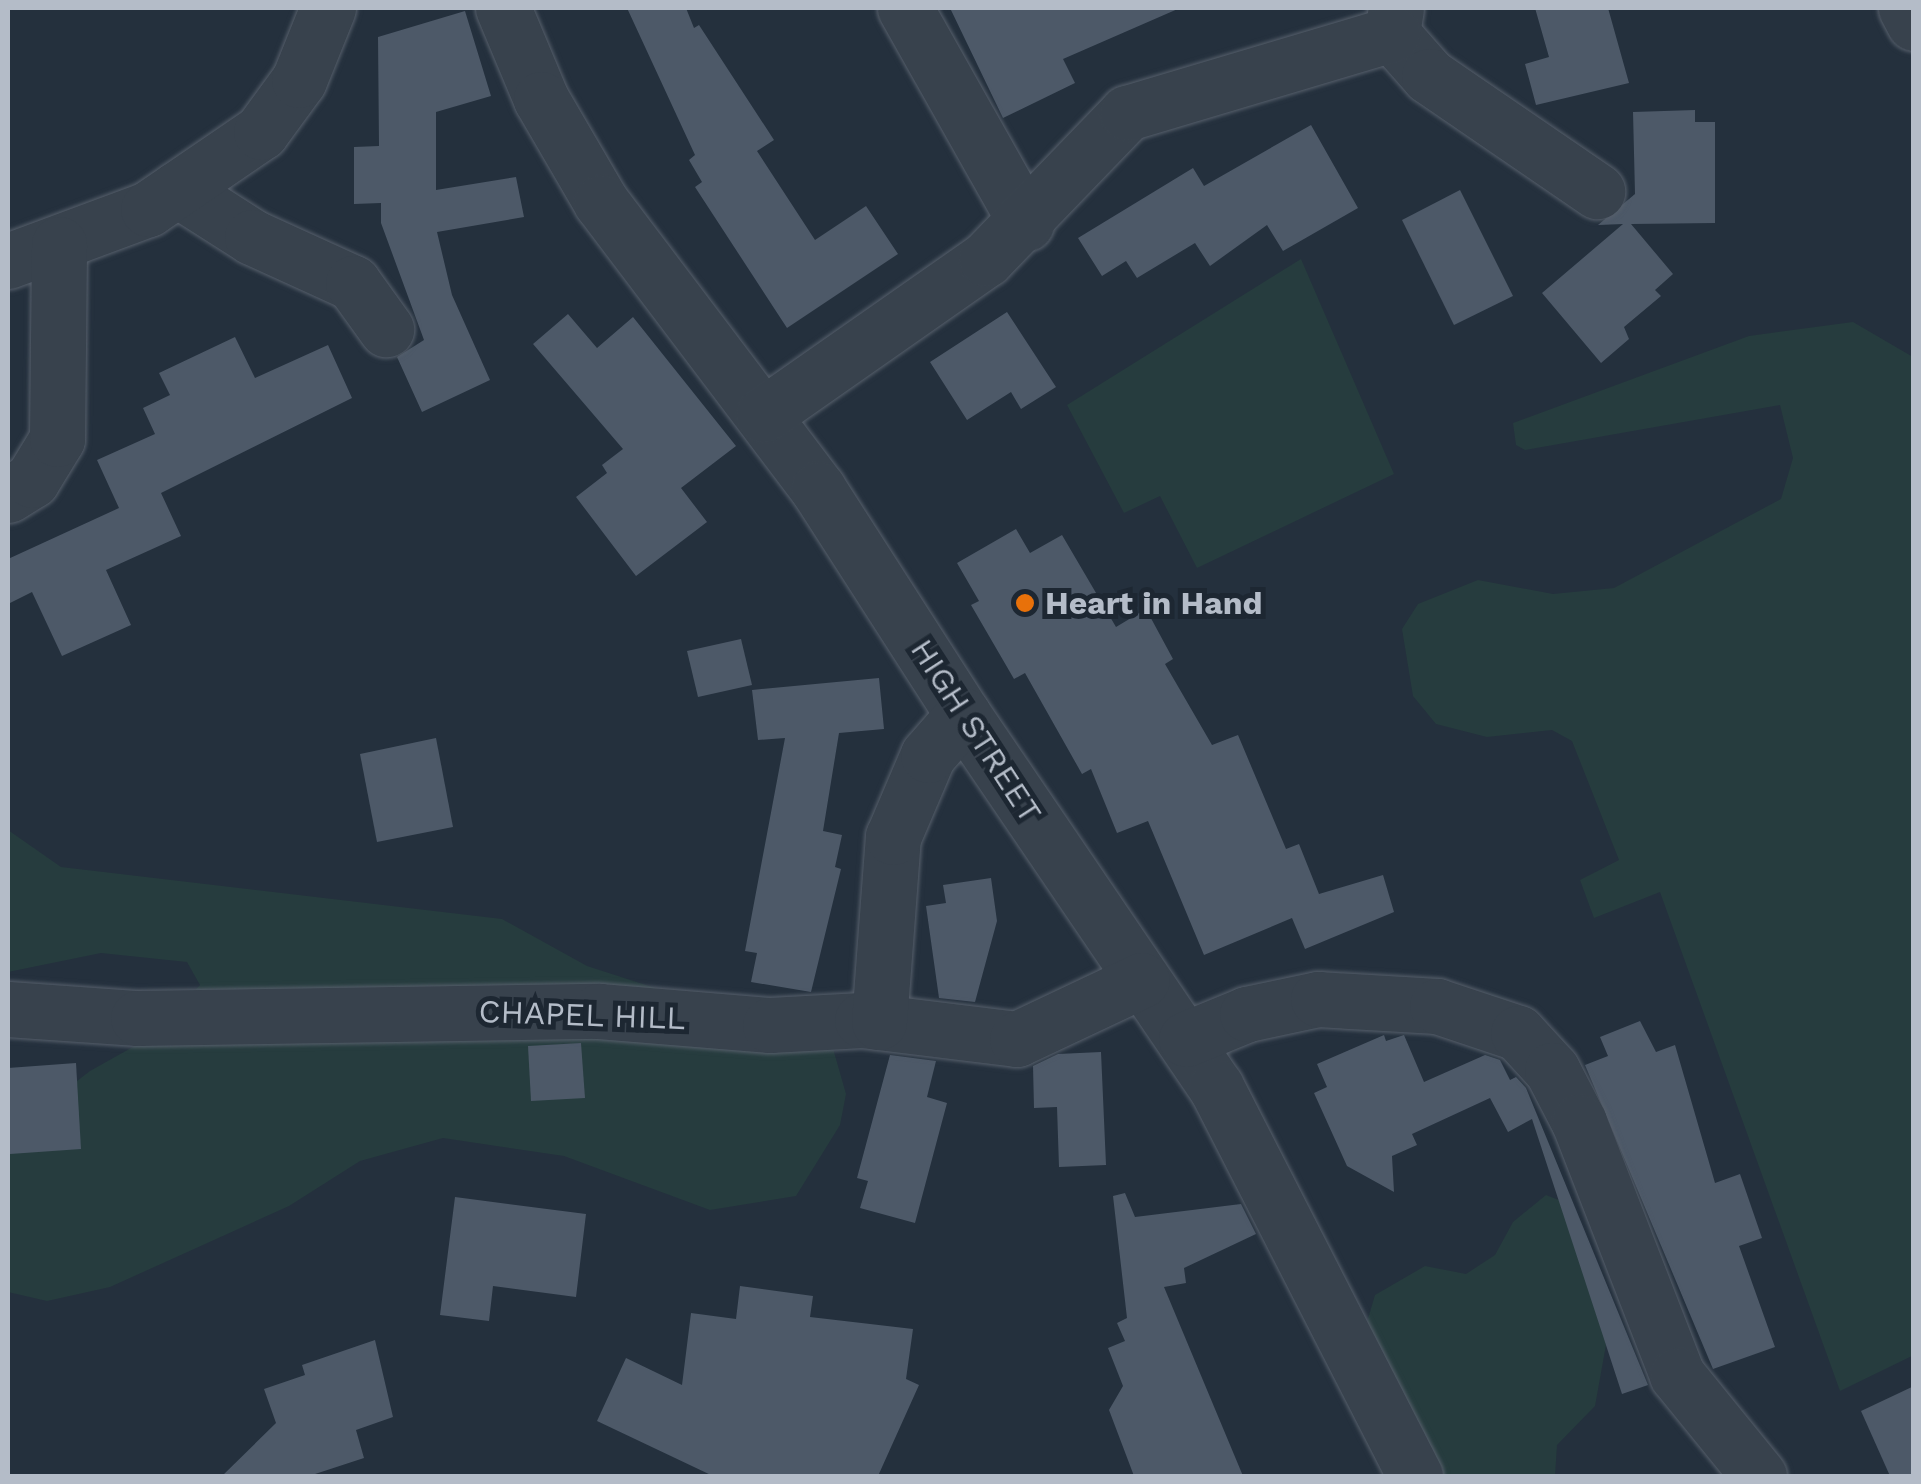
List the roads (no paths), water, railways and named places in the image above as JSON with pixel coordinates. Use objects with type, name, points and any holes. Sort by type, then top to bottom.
[{"type":"street","points":[[8,261],[148,209],[261,132],[284,108],[328,8]]},
{"type":"street","name":"HIGH STREET","points":[[503,8],[541,99],[601,202],[818,489],[963,715],[1186,1039],[1415,1476]]},
{"type":"street","points":[[905,8],[1026,223]]},
{"type":"street","points":[[1906,8],[1914,23]]},
{"type":"street","points":[[763,415],[986,259],[1026,223],[1127,113],[1394,21],[1428,76],[1597,190]]},
{"type":"street","points":[[177,189],[252,237],[353,283],[386,330]]},
{"type":"street","points":[[8,495],[39,472],[56,439],[59,244]]},
{"type":"street","points":[[879,1022],[892,837],[928,755],[963,715]]},
{"type":"street","name":"CHAPEL HILL","points":[[8,1009],[156,1018],[535,1010],[770,1024],[879,1022],[1017,1039],[1142,980]]},
{"type":"street","points":[[1186,1039],[1247,1014],[1318,999],[1437,1006],[1518,1032],[1552,1070],[1578,1122],[1677,1375],[1759,1476]]},
{"type":"place","name":"Heart in Hand","points":[[1025,603]]}]
